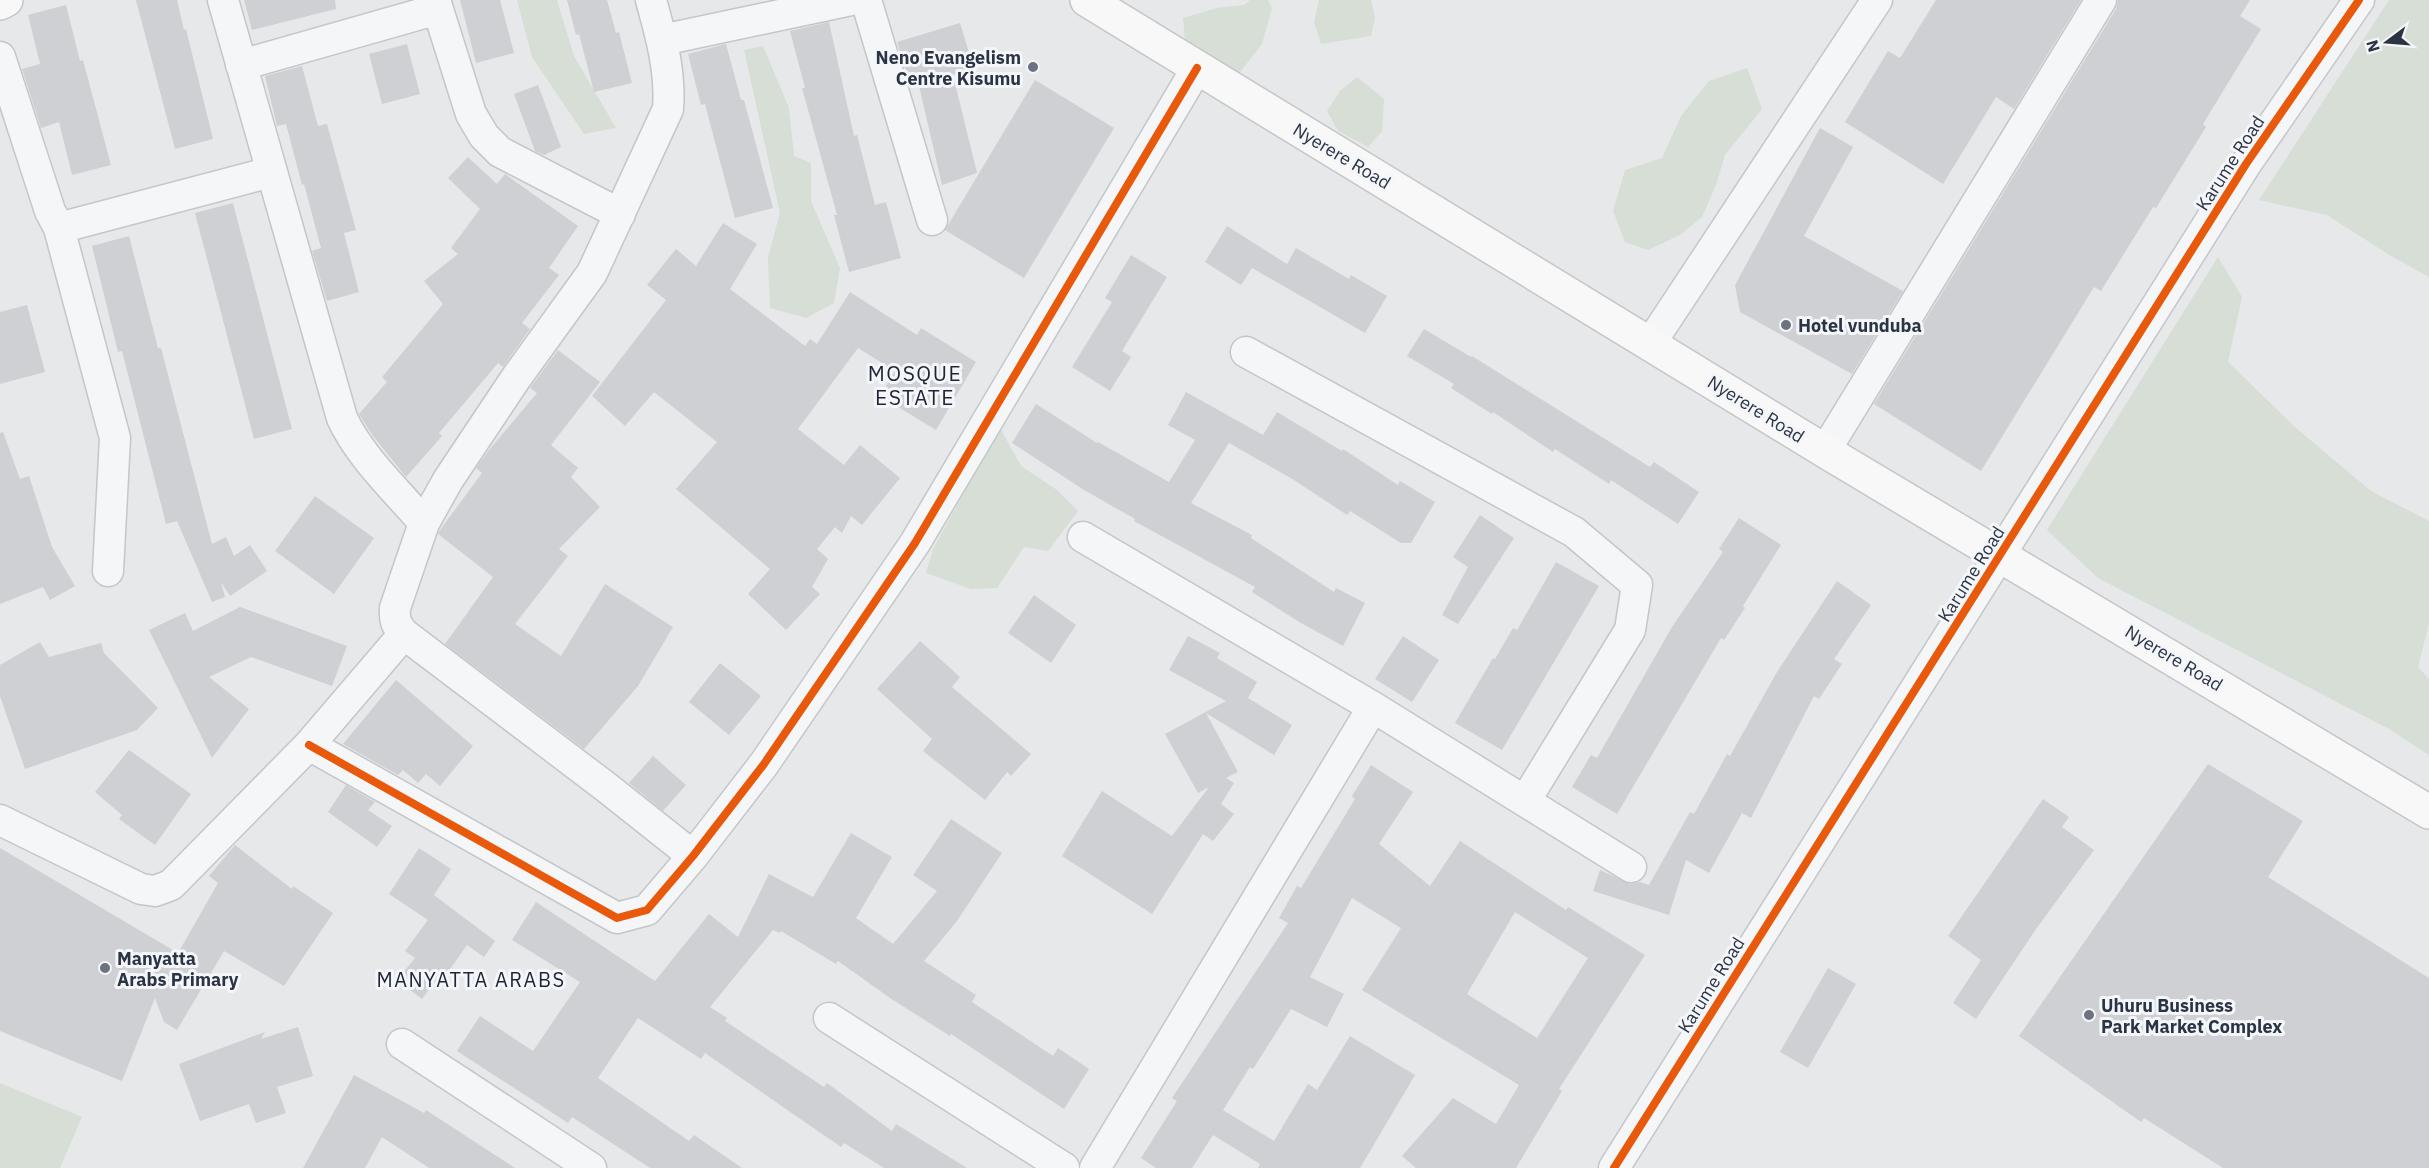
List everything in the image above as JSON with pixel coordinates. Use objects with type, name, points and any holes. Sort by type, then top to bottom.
[{"type":"main road","points":[[0,3],[6,0]]},
{"type":"main road","name":"Nyerere Road","points":[[1087,0],[1129,10],[1197,68],[1825,451],[2429,812]]},
{"type":"street","points":[[222,0],[342,418],[348,432],[366,456],[424,523]]},
{"type":"street","points":[[651,0],[662,40],[669,85],[668,109],[592,273],[516,378],[448,480],[424,523],[395,608],[396,626],[404,634],[588,773],[693,856]]},
{"type":"street","points":[[662,40],[850,0]]},
{"type":"street","points":[[866,0],[932,220]]},
{"type":"street","points":[[1650,344],[1877,0]]},
{"type":"street","points":[[1825,451],[2101,0]]},
{"type":"street","name":"Karume Road","points":[[1614,1168],[2246,164],[2359,0]]},
{"type":"street","points":[[241,65],[436,4],[471,114],[484,136],[500,152],[620,214]]},
{"type":"street","points":[[0,57],[50,211],[58,228],[115,438],[108,571]]},
{"type":"street","points":[[309,744],[617,918],[647,909],[693,856],[765,764],[915,543],[1197,68]]},
{"type":"street","points":[[58,228],[271,172]]},
{"type":"street","points":[[1246,352],[1574,532],[1637,585],[1630,630],[1525,801]]},
{"type":"street","points":[[1083,537],[1373,707],[1631,867]]},
{"type":"street","points":[[0,820],[141,889],[155,891],[171,885],[309,744],[404,634]]},
{"type":"street","points":[[1095,1168],[1373,707]]},
{"type":"street","points":[[829,1018],[1064,1168]]},
{"type":"street","points":[[402,1044],[591,1168]]},
{"type":"shaded area","points":[[517,0],[557,0],[574,56],[616,128],[584,134],[532,57]]},
{"type":"shaded area","points":[[1250,0],[1268,0],[1272,8],[1262,44],[1240,72],[1207,62],[1185,41],[1183,18],[1217,8],[1244,5]]},
{"type":"shaded area","points":[[1319,0],[1371,0],[1375,18],[1371,36],[1321,44],[1314,22]]},
{"type":"shaded area","points":[[2389,0],[2429,0],[2429,277],[2327,215],[2259,200]]},
{"type":"shaded area","points":[[763,46],[789,108],[794,156],[811,163],[811,201],[840,268],[834,303],[806,318],[770,308],[768,257],[780,213],[744,50]]},
{"type":"shaded area","points":[[1747,68],[1762,109],[1725,155],[1716,185],[1702,217],[1680,235],[1648,250],[1625,242],[1613,211],[1625,170],[1662,158],[1681,116],[1709,81]]},
{"type":"shaded area","points":[[1357,77],[1384,99],[1382,131],[1368,147],[1338,131],[1327,111],[1340,91]]},
{"type":"shaded area","points":[[2218,257],[2242,297],[2228,362],[2296,428],[2371,491],[2429,521],[2429,623],[2418,667],[2429,679],[2429,755],[2389,729],[2098,578],[2047,530]]},
{"type":"shaded area","points":[[1000,428],[1021,466],[1057,490],[1078,511],[1048,551],[1024,547],[997,588],[971,589],[926,573],[933,549]]},
{"type":"shaded area","points":[[0,1083],[82,1117],[60,1168],[0,1168]]},
{"type":"building","points":[[136,0],[177,0],[213,139],[175,149]]},
{"type":"building","points":[[244,0],[335,0],[336,9],[252,30]]},
{"type":"building","points":[[460,0],[500,0],[514,53],[476,63]]},
{"type":"building","points":[[567,0],[607,0],[616,33],[619,32],[632,83],[594,92],[579,34],[576,35]]},
{"type":"building","points":[[1936,0],[2081,0],[2014,109],[1996,97],[1943,184],[1845,122],[1888,51],[1900,58]]},
{"type":"building","points":[[2118,0],[2250,0],[2240,16],[2261,29],[2203,124],[2206,127],[2156,208],[2153,207],[2101,291],[2094,287],[1981,471],[1874,404],[2116,9]]},
{"type":"building","points":[[66,5],[111,165],[72,175],[59,122],[41,128],[22,69],[40,64],[28,15]]},
{"type":"building","points":[[829,22],[854,136],[857,135],[875,205],[886,202],[901,258],[849,272],[834,215],[837,215],[802,88],[805,88],[790,31]]},
{"type":"building","points":[[960,23],[974,69],[953,75],[977,173],[942,185],[919,86],[911,88],[897,42]]},
{"type":"building","points":[[407,44],[420,94],[382,104],[369,54]]},
{"type":"building","points":[[726,44],[741,100],[744,100],[773,208],[735,218],[705,104],[701,105],[688,54]]},
{"type":"building","points":[[302,66],[318,126],[327,124],[356,230],[344,233],[359,292],[327,301],[312,251],[321,248],[304,184],[302,185],[286,124],[277,126],[265,76]]},
{"type":"building","points":[[1035,80],[1114,128],[1024,278],[945,230]]},
{"type":"building","points":[[538,85],[561,147],[544,155],[535,151],[514,94]]},
{"type":"building","points":[[1820,128],[1853,147],[1804,236],[1903,291],[1852,374],[1740,312],[1735,285]]},
{"type":"building","points":[[468,157],[497,184],[505,174],[578,226],[549,268],[559,275],[522,323],[530,329],[503,367],[498,363],[439,433],[442,436],[406,477],[373,436],[359,414],[387,382],[382,377],[443,304],[424,281],[458,254],[451,248],[480,209],[448,178]]},
{"type":"building","points":[[233,203],[292,429],[254,439],[195,213]]},
{"type":"building","points":[[723,223],[757,244],[730,289],[805,346],[810,339],[817,344],[850,292],[917,335],[921,328],[976,362],[936,430],[880,396],[895,371],[858,348],[798,429],[844,465],[860,445],[900,478],[862,525],[851,516],[842,533],[835,527],[817,549],[828,559],[812,587],[820,594],[786,630],[748,594],[770,569],[676,489],[717,442],[654,392],[625,426],[592,396],[666,300],[647,285],[676,249],[696,266]]},
{"type":"building","points":[[1227,226],[1287,264],[1296,248],[1349,279],[1351,275],[1387,296],[1365,333],[1252,268],[1241,285],[1205,262]]},
{"type":"building","points":[[129,236],[212,544],[226,537],[234,556],[250,545],[267,571],[230,596],[221,582],[225,597],[212,602],[177,521],[166,524],[122,351],[118,352],[92,246]]},
{"type":"building","points":[[1131,255],[1167,277],[1122,351],[1131,357],[1110,391],[1072,367],[1112,302],[1105,298]]},
{"type":"building","points":[[27,305],[45,372],[0,384],[0,312]]},
{"type":"building","points":[[1424,329],[1472,356],[1650,467],[1654,462],[1699,492],[1678,524],[1611,480],[1609,484],[1555,449],[1553,452],[1493,412],[1492,414],[1451,388],[1454,384],[1407,356]]},
{"type":"building","points":[[558,350],[600,382],[551,445],[578,468],[571,477],[600,507],[559,549],[568,556],[515,624],[561,656],[605,584],[673,627],[638,686],[584,749],[445,644],[493,577],[438,534],[482,473],[476,468],[537,393],[530,388]]},
{"type":"building","points":[[1186,392],[1263,435],[1277,412],[1342,451],[1343,449],[1398,485],[1400,481],[1435,502],[1411,543],[1401,543],[1350,511],[1347,515],[1294,480],[1229,443],[1191,503],[1252,535],[1251,538],[1334,592],[1336,588],[1365,603],[1343,646],[1252,592],[1255,587],[1134,521],[1135,519],[1084,490],[1012,443],[1036,404],[1097,443],[1169,482],[1195,440],[1168,425]]},
{"type":"building","points":[[3,432],[20,479],[29,476],[52,547],[75,586],[50,600],[43,587],[0,604],[0,433]]},
{"type":"building","points":[[315,496],[374,538],[334,594],[275,551]]},
{"type":"building","points":[[1480,515],[1514,538],[1458,624],[1442,615],[1468,567],[1453,557]]},
{"type":"building","points":[[1739,518],[1781,545],[1743,606],[1745,608],[1724,640],[1721,638],[1617,814],[1572,787],[1591,755],[1597,758],[1672,627],[1723,552],[1719,549]]},
{"type":"building","points":[[1556,562],[1599,586],[1502,750],[1455,723],[1513,628],[1517,630]]},
{"type":"building","points":[[1837,581],[1871,605],[1834,659],[1842,664],[1819,699],[1814,696],[1751,818],[1742,813],[1709,873],[1686,860],[1669,915],[1593,891],[1600,870],[1630,884],[1640,882],[1649,885],[1690,812],[1694,814],[1727,754],[1730,756],[1777,672]]},
{"type":"building","points":[[1034,595],[1076,625],[1051,663],[1008,633]]},
{"type":"building","points":[[240,607],[347,646],[332,686],[251,657],[209,677],[249,709],[212,758],[149,630],[185,613],[193,631]]},
{"type":"building","points":[[1188,636],[1220,653],[1217,658],[1257,682],[1248,698],[1292,725],[1274,755],[1206,713],[1238,772],[1226,778],[1234,783],[1221,804],[1234,814],[1213,841],[1203,834],[1152,914],[1062,856],[1102,791],[1172,836],[1209,787],[1198,793],[1165,734],[1226,701],[1169,670]]},
{"type":"building","points":[[1403,636],[1439,660],[1412,702],[1375,679]]},
{"type":"building","points":[[920,641],[960,677],[952,687],[1031,754],[1011,776],[1007,772],[985,800],[923,751],[932,739],[877,689]]},
{"type":"building","points":[[40,642],[49,657],[101,643],[104,653],[158,708],[137,730],[25,769],[0,696],[0,665]]},
{"type":"building","points":[[720,663],[761,696],[729,735],[689,702]]},
{"type":"building","points":[[396,680],[473,746],[440,786],[426,774],[418,783],[403,770],[398,775],[343,744]]},
{"type":"building","points":[[129,750],[191,794],[155,845],[119,819],[122,815],[95,792]]},
{"type":"building","points":[[653,756],[686,785],[663,811],[629,783]]},
{"type":"building","points":[[2208,764],[2303,821],[2268,877],[2429,978],[2429,1168],[2223,1168],[2144,1118],[2141,1122],[2019,1036]]},
{"type":"building","points":[[1371,765],[1413,792],[1379,844],[1430,886],[1460,841],[1566,910],[1568,907],[1645,955],[1559,1089],[1562,1091],[1516,1168],[1416,1168],[1402,1156],[1453,1098],[1496,1124],[1519,1085],[1362,990],[1401,928],[1352,898],[1310,977],[1344,994],[1327,1027],[1291,1009],[1253,1069],[1250,1067],[1223,1110],[1274,1141],[1308,1084],[1317,1090],[1350,1036],[1415,1075],[1360,1168],[1258,1168],[1260,1164],[1213,1135],[1192,1168],[1156,1168],[1141,1158],[1177,1101],[1172,1098],[1288,923],[1279,918],[1297,886],[1301,888],[1355,799],[1352,796]],"holes":[[[1515,912],[1588,958],[1537,1038],[1467,994]]]},
{"type":"building","points":[[346,785],[375,802],[368,810],[392,826],[377,847],[328,812]]},
{"type":"building","points":[[2043,799],[2069,817],[2062,827],[2094,850],[2036,929],[1976,1019],[1953,1003],[1981,960],[1948,936]]},
{"type":"building","points":[[951,819],[1002,853],[957,921],[924,961],[976,995],[972,1002],[1053,1056],[1058,1048],[1089,1069],[1064,1109],[951,1034],[950,1036],[890,998],[838,961],[836,964],[781,931],[780,933],[773,930],[710,1007],[727,1018],[725,1021],[824,1087],[827,1083],[892,1131],[896,1124],[967,1168],[884,1168],[844,1143],[841,1147],[705,1053],[701,1059],[638,1018],[598,1078],[689,1141],[694,1135],[742,1168],[650,1168],[572,1117],[568,1123],[457,1051],[480,1016],[533,1051],[580,982],[512,940],[536,902],[655,981],[709,914],[738,937],[769,874],[813,897],[851,833],[892,857],[856,918],[893,944],[937,891],[913,875]]},
{"type":"building","points":[[235,845],[292,889],[293,886],[333,913],[284,986],[224,951],[177,1030],[164,1022],[155,998],[122,1081],[0,1031],[0,848],[178,953],[218,883],[209,876]]},
{"type":"building","points":[[419,848],[451,869],[434,895],[495,941],[484,957],[467,945],[443,979],[439,976],[422,999],[397,980],[415,958],[405,951],[428,920],[389,894]]},
{"type":"building","points":[[1828,968],[1856,984],[1808,1068],[1780,1052]]},
{"type":"building","points":[[298,1027],[313,1076],[277,1087],[286,1113],[256,1123],[249,1104],[200,1121],[179,1064],[265,1032],[261,1039]]},
{"type":"building","points":[[354,1075],[424,1113],[426,1110],[515,1168],[429,1168],[382,1137],[365,1168],[303,1168]]},
{"type":"cycle path","points":[[1614,1168],[2246,164],[2359,0]]},
{"type":"cycle path","points":[[309,745],[617,918],[647,910],[693,856],[764,764],[915,543],[1197,68]]},
{"type":"place","name":"Neno Evangelism Centre Kisumu","points":[[1033,67]]},
{"type":"place","name":"Hotel vunduba","points":[[1786,325]]},
{"type":"place","name":"Manyatta Arabs Primary","points":[[105,968]]},
{"type":"place","name":"Uhuru Business Park Market Complex","points":[[2089,1015]]},
{"type":"district","name":"MOSQUE ESTATE","points":[[915,385]]},
{"type":"district","name":"MANYATTA ARABS","points":[[471,979]]}]
